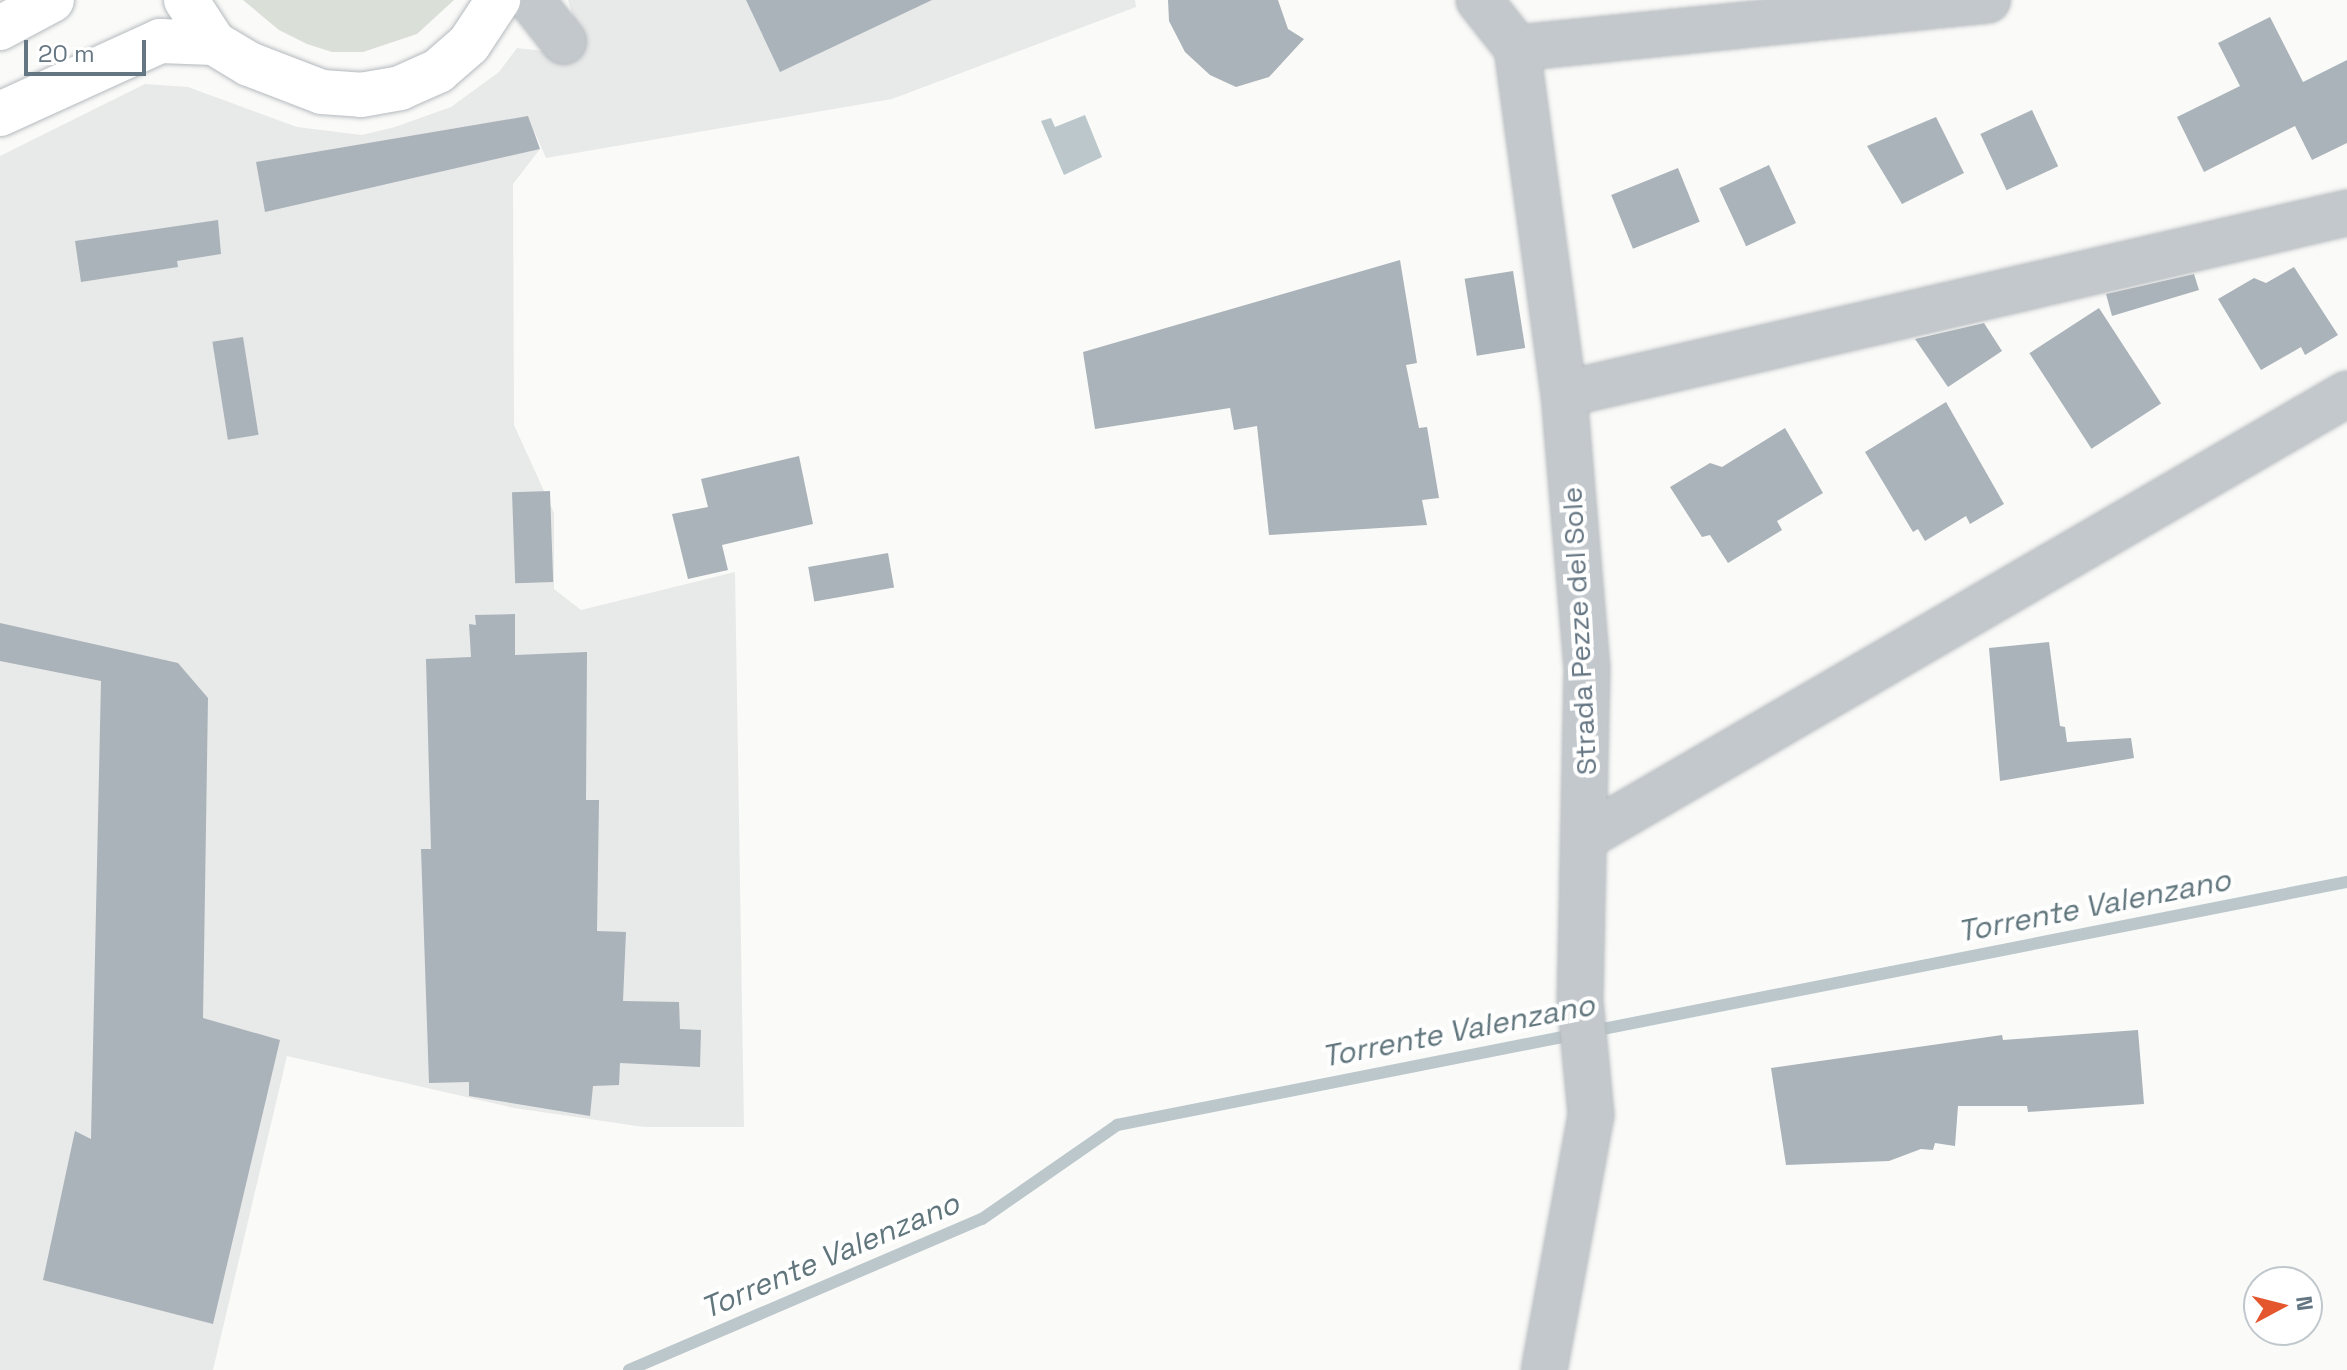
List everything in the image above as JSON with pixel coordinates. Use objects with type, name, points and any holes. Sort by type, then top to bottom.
[{"type":"main road","points":[[0,28],[52,0]]},
{"type":"main road","points":[[186,0],[214,43]]},
{"type":"main road","points":[[0,114],[160,41],[214,43],[286,80],[322,92],[361,95],[400,88],[438,71],[469,44],[498,0]]},
{"type":"street","points":[[531,0],[564,42]]},
{"type":"street","points":[[1479,0],[1517,48],[1988,0]]},
{"type":"street","name":"Strada Pezze del Sole","points":[[1517,48],[1564,394],[1587,668],[1587,836],[1581,1006],[1591,1115],[1544,1370]]},
{"type":"street","points":[[1564,394],[2347,213]]},
{"type":"street","points":[[1587,836],[2347,394]]},
{"type":"shaded area","points":[[243,0],[454,0],[417,34],[363,52],[332,52],[279,30]]},
{"type":"shaded area","points":[[568,0],[1135,0],[1136,7],[892,99],[546,158],[534,130],[540,149],[513,184],[514,425],[554,513],[554,589],[581,610],[735,572],[744,1127],[644,1127],[514,1108],[287,1056],[213,1370],[0,1370],[0,156],[145,84],[188,87],[297,127],[362,135],[395,127],[451,107],[499,72],[517,48],[553,52],[580,41]]},
{"type":"shaded area","points":[[1085,115],[1102,157],[1064,175],[1041,121],[1051,118],[1055,127]]},
{"type":"building","points":[[746,0],[932,0],[780,72]]},
{"type":"building","points":[[1168,0],[1278,0],[1288,29],[1304,39],[1269,77],[1236,87],[1210,75],[1185,52],[1169,21]]},
{"type":"building","points":[[2270,17],[2303,82],[2347,60],[2347,143],[2312,160],[2295,126],[2204,172],[2177,117],[2240,86],[2218,43]]},
{"type":"building","points":[[2032,110],[2058,166],[2007,190],[1980,134]]},
{"type":"building","points":[[528,116],[540,149],[265,212],[256,162]]},
{"type":"building","points":[[1936,117],[1964,173],[1902,204],[1867,146]]},
{"type":"building","points":[[1769,165],[1796,223],[1746,246],[1719,188]]},
{"type":"building","points":[[1678,168],[1700,222],[1633,249],[1611,195]]},
{"type":"building","points":[[218,220],[221,254],[177,261],[178,267],[81,282],[75,241]]},
{"type":"building","points":[[1400,260],[1417,363],[1406,365],[1419,428],[1427,427],[1439,498],[1422,500],[1427,525],[1269,535],[1257,426],[1234,430],[1230,408],[1095,429],[1083,352]]},
{"type":"building","points":[[2294,267],[2338,335],[2305,355],[2301,347],[2261,370],[2218,299],[2254,278],[2266,283]]},
{"type":"building","points":[[1513,271],[1525,348],[1477,356],[1465,279]]},
{"type":"building","points":[[2194,274],[2199,290],[2112,316],[2106,294]]},
{"type":"building","points":[[2099,308],[2161,404],[2091,449],[2029,353]]},
{"type":"building","points":[[1984,323],[2002,351],[1948,387],[1915,339]]},
{"type":"building","points":[[243,337],[258,435],[228,440],[212,342]]},
{"type":"building","points":[[1946,402],[2004,504],[1970,524],[1966,516],[1925,541],[1918,529],[1913,532],[1865,452]]},
{"type":"building","points":[[1785,428],[1823,493],[1777,521],[1782,530],[1728,563],[1710,535],[1702,537],[1670,487],[1710,463],[1722,467]]},
{"type":"building","points":[[799,456],[813,524],[722,545],[728,570],[688,579],[672,514],[708,507],[701,479]]},
{"type":"building","points":[[550,491],[553,582],[515,583],[512,492]]},
{"type":"building","points":[[888,553],[894,587],[814,602],[808,567]]},
{"type":"building","points":[[515,614],[515,655],[587,652],[586,800],[599,800],[597,931],[626,932],[623,1001],[679,1002],[680,1029],[701,1030],[700,1067],[620,1063],[619,1085],[593,1086],[590,1116],[469,1096],[469,1082],[429,1083],[421,849],[431,849],[426,659],[471,657],[469,624],[476,625],[475,615]]},
{"type":"building","points":[[0,623],[178,663],[208,698],[203,1018],[280,1040],[213,1324],[43,1280],[75,1131],[91,1139],[101,681],[0,661]]},
{"type":"building","points":[[2049,642],[2060,726],[2065,727],[2067,742],[2131,738],[2134,758],[2000,781],[1989,648]]},
{"type":"building","points":[[2138,1030],[2144,1104],[2028,1112],[2027,1106],[1958,1106],[1955,1146],[1935,1143],[1933,1150],[1921,1149],[1889,1161],[1786,1165],[1771,1068],[2002,1035],[2003,1040]]},
{"type":"waterway","name":"Torrente Valenzano","points":[[629,1370],[982,1219],[1117,1125],[2347,882]]}]
